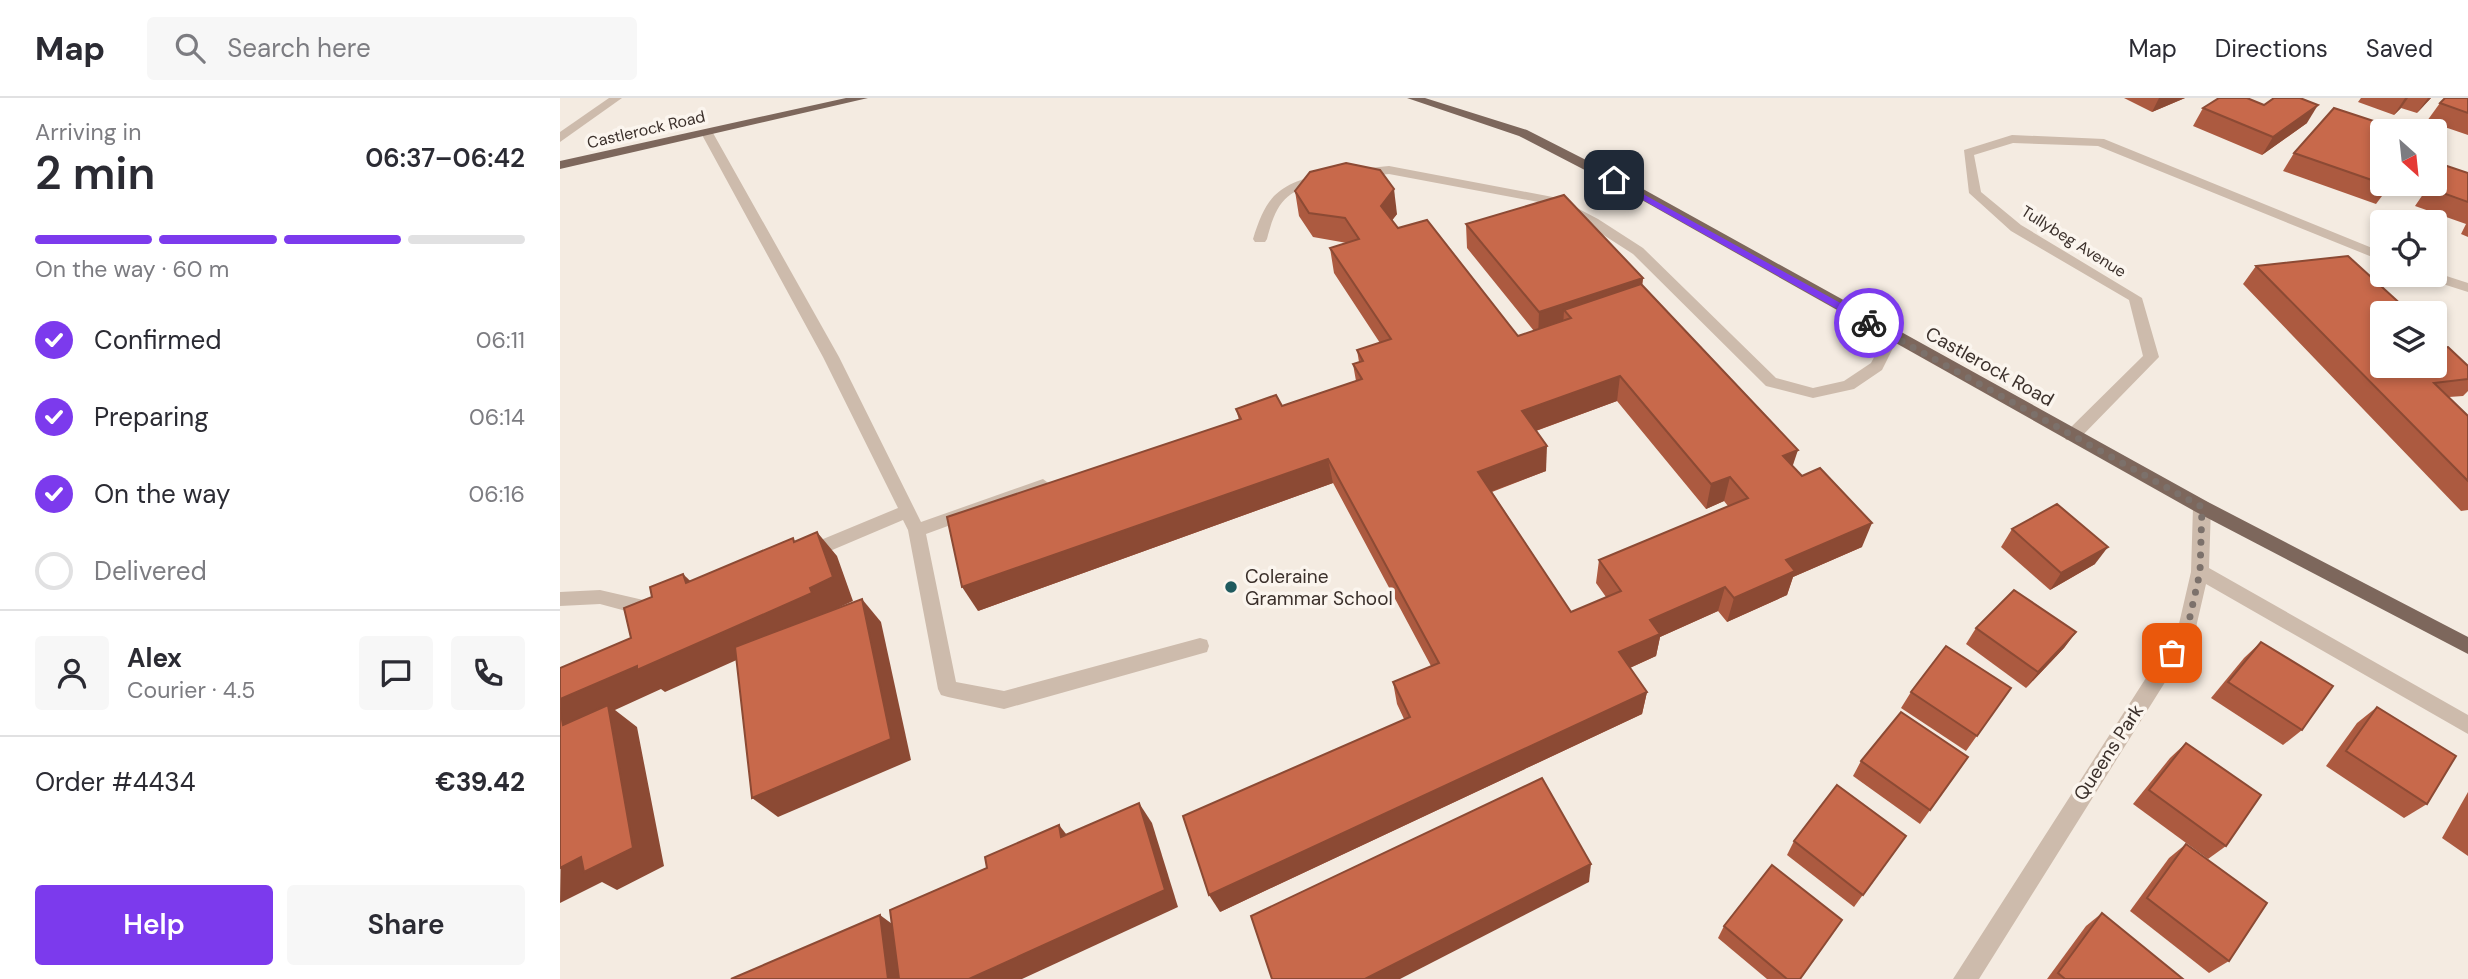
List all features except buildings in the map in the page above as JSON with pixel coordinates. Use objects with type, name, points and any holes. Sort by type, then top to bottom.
[{"type":"main road","name":"Castlerock Road","points":[[560,165],[862,98]]},
{"type":"main road","name":"Castlerock Road","points":[[1413,98],[1523,133],[1638,192],[2072,436],[2468,646]]},
{"type":"street","points":[[560,138],[616,98]]},
{"type":"street","points":[[706,133],[831,357],[917,530],[948,689],[1004,699],[1200,646]]},
{"type":"street","name":"Tullybeg Avenue","points":[[2072,436],[2151,357],[2135,298],[2016,228],[1975,193],[1968,153],[2012,139],[2100,142],[2370,252]]},
{"type":"street","points":[[1260,239],[1268,210],[1284,190],[1319,178],[1390,170],[1553,201],[1593,222],[1638,251],[1771,382],[1814,393],[1849,385],[1877,366],[1892,336]]},
{"type":"street","points":[[2447,281],[2468,288]]},
{"type":"street","points":[[917,530],[996,500],[1061,480]]},
{"type":"street","name":"Queens Park","points":[[1965,979],[2187,630],[2200,572],[2202,507]]},
{"type":"street","points":[[785,562],[908,511]]},
{"type":"street","points":[[2200,572],[2468,725]]},
{"type":"street","points":[[560,599],[600,597],[662,613],[674,608]]},
{"type":"way so far","points":[[1869,323],[2202,507],[2200,572],[2187,630],[2172,653]]},
{"type":"place","name":"Coleraine Grammar School","points":[[1231,587]]},
{"type":"route","points":[[1614,180],[1869,323]]}]
